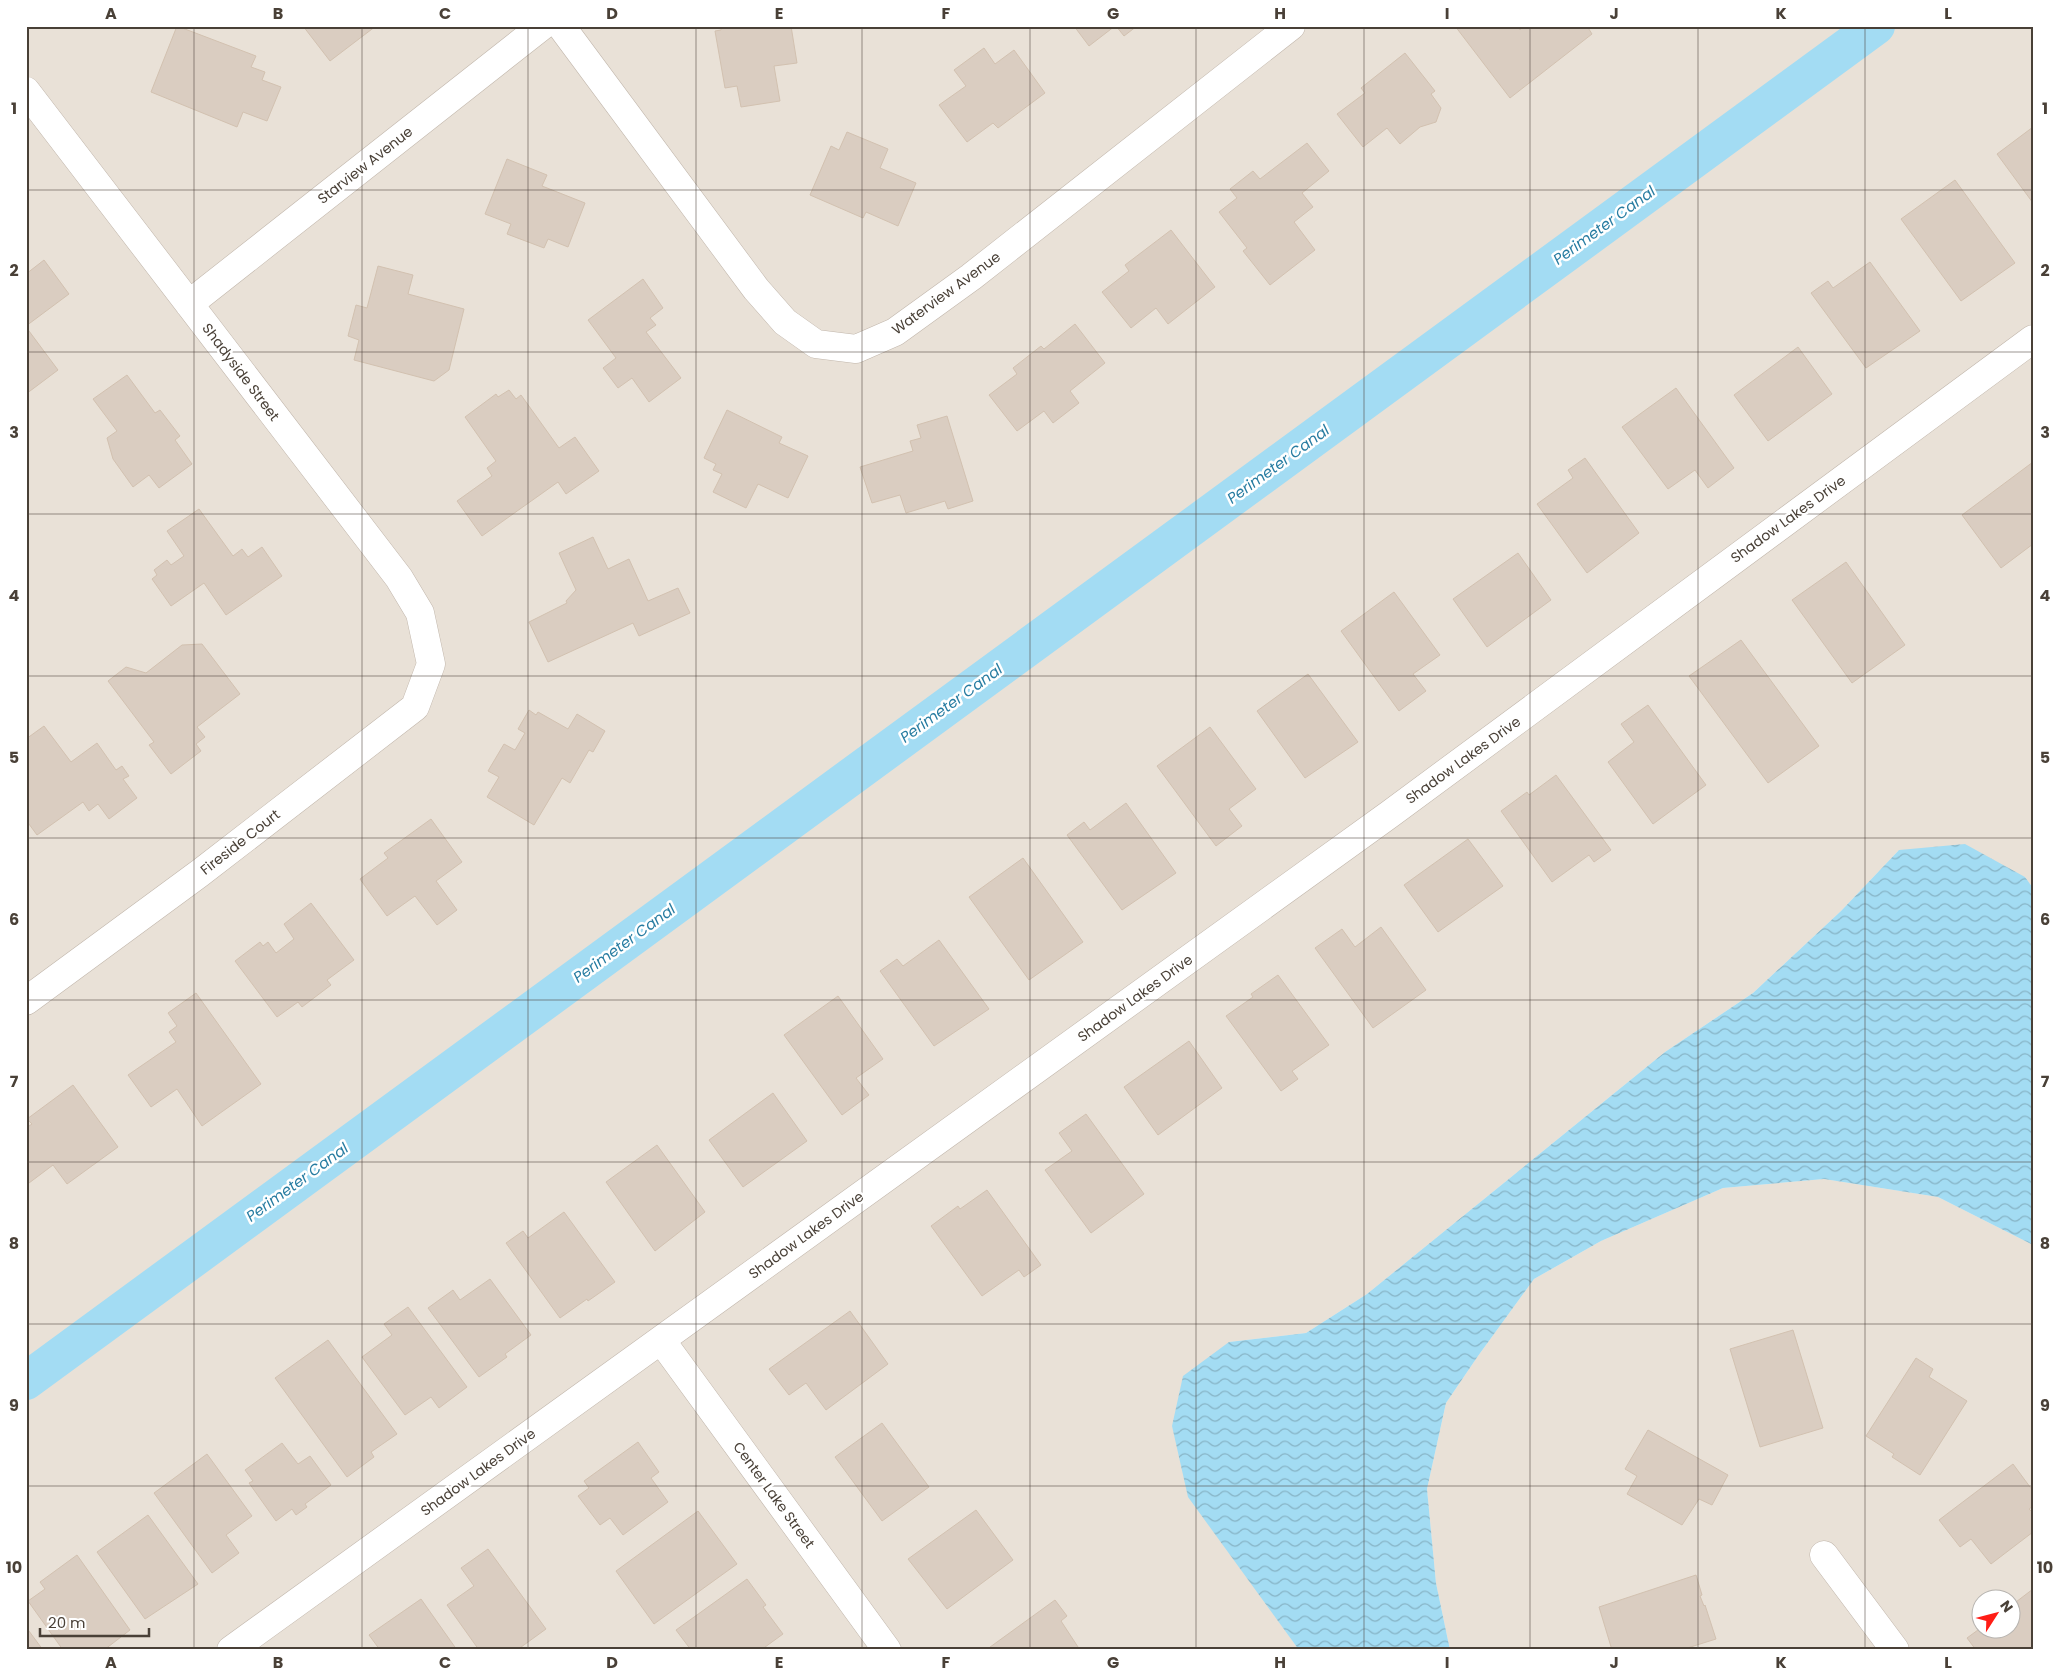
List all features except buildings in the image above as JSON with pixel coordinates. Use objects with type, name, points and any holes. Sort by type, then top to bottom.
[{"type":"street","name":"Starview Avenue","points":[[189,304],[542,26]]},
{"type":"street","name":"Waterview Avenue","points":[[562,26],[756,289],[785,322],[816,344],[856,349],[895,332],[971,277],[1291,26]]},
{"type":"street","name":"Shadyside Street","points":[[26,91],[399,578],[420,613],[430,664]]},
{"type":"street","name":"Shadow Lakes Drive","points":[[231,1650],[1390,814],[2033,339]]},
{"type":"street","name":"Fireside Court","points":[[26,1001],[200,873],[415,707],[430,664]]},
{"type":"street","name":"Center Lake Street","points":[[661,1340],[887,1650]]},
{"type":"street","points":[[1824,1554],[1894,1650]]},
{"type":"shaded area","points":[[26,26],[2033,26],[2033,888],[2025,877],[1898,851],[1841,911],[1753,993],[1665,1052],[1367,1294],[1306,1333],[1229,1342],[1254,1586],[1299,1650],[26,1650]]},
{"type":"shaded area","points":[[1824,1179],[1938,1197],[2033,1245],[2033,1650],[1450,1650],[1436,1583],[1427,1489],[1446,1403],[1534,1279],[1601,1241],[1723,1188]]},
{"type":"water","points":[[1965,844],[2025,877],[2033,888],[2033,1245],[1938,1197],[1824,1179],[1723,1188],[1601,1241],[1534,1279],[1446,1403],[1427,1489],[1436,1583],[1450,1650],[1299,1650],[1188,1497],[1172,1426],[1183,1376],[1229,1342],[1306,1333],[1367,1294],[1665,1052],[1753,993],[1841,911],[1899,850]]},
{"type":"waterway","name":"Perimeter Canal","points":[[26,1381],[1876,26]]}]
